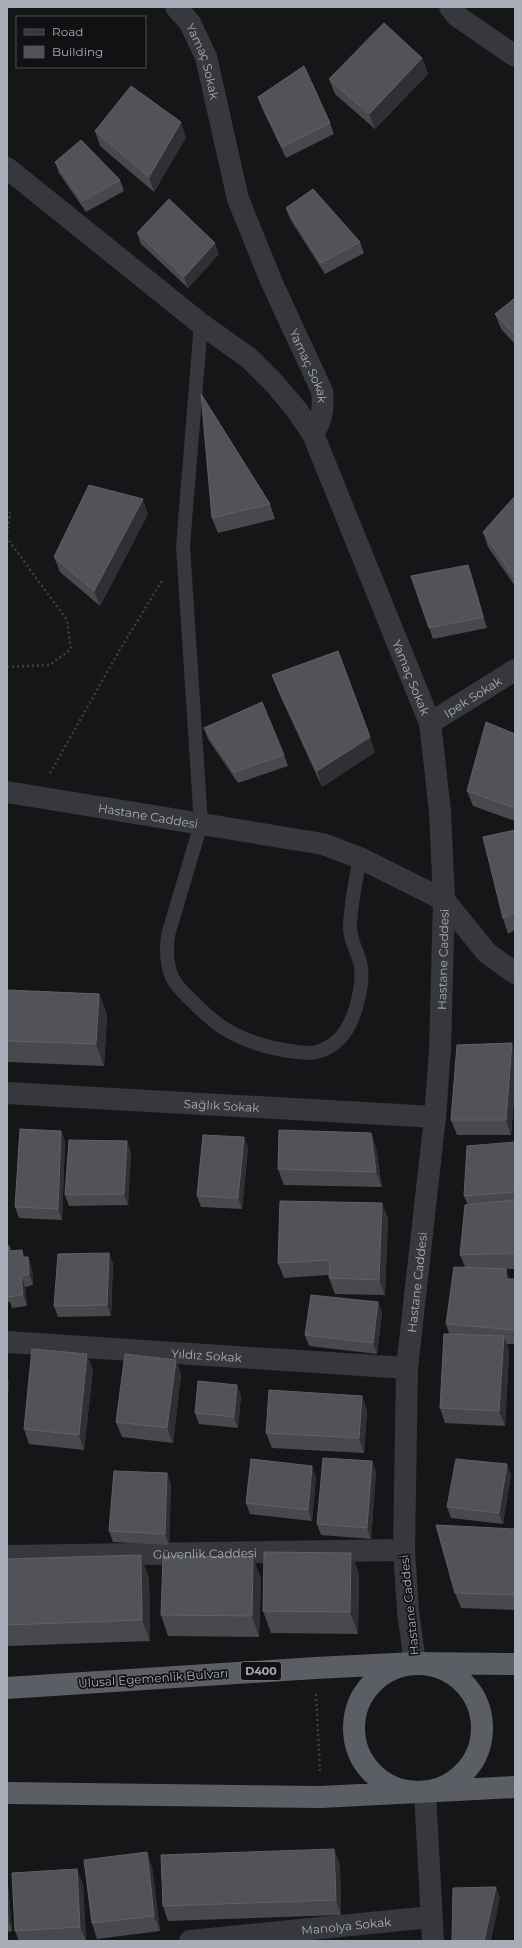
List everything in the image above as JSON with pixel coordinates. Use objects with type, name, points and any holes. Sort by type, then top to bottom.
[{"type":"highway","name":"Ulusal Egemenlik Bulvarı","points":[[7,1688],[415,1663],[515,1664]]},
{"type":"highway","points":[[415,1663],[437,1666],[457,1676],[472,1692],[481,1712],[482,1734],[477,1755],[464,1773],[446,1786],[425,1792],[404,1791],[385,1783],[370,1770],[359,1753],[354,1732],[356,1712],[364,1693],[377,1678],[395,1667],[415,1663]]},
{"type":"highway","points":[[7,1793],[321,1798],[515,1787]]},
{"type":"street","name":"Yamaç Sokak","points":[[176,7],[190,23],[206,57],[238,199],[272,284],[322,391],[324,405],[322,418],[313,434],[430,723]]},
{"type":"street","points":[[450,7],[457,16],[515,56]]},
{"type":"street","points":[[7,168],[201,324],[249,358],[276,384],[296,409],[313,434]]},
{"type":"street","name":"Ipek Sokak","points":[[430,723],[515,670]]},
{"type":"street","name":"Hastane Caddesi","points":[[415,1663],[408,1611],[404,1550],[407,1368],[435,1117],[440,1050],[444,900],[440,811],[430,723]]},
{"type":"street","name":"Hastane Caddesi","points":[[7,792],[324,844],[360,858],[444,900]]},
{"type":"street","points":[[444,900],[487,953],[515,973]]},
{"type":"street","name":"Sağlık Sokak","points":[[7,1093],[435,1117]]},
{"type":"street","name":"Yıldız Sokak","points":[[7,1342],[407,1368]]},
{"type":"street","name":"Güvenlik Caddesi","points":[[7,1556],[404,1550]]},
{"type":"street","points":[[425,1792],[433,1941]]},
{"type":"street","name":"Manolya Sokak","points":[[190,1941],[431,1917]]},
{"type":"lane","points":[[201,324],[183,546],[201,824],[168,936],[166,951],[168,966],[180,989],[219,1025],[257,1044],[280,1050],[315,1053],[327,1049],[337,1042],[346,1031],[360,993],[362,977],[360,963],[351,936],[350,924],[360,858]]},
{"type":"path","points":[[7,667],[50,665],[72,648],[67,620],[7,538],[10,512]]},
{"type":"path","points":[[36,797],[122,646],[183,546]]},
{"type":"path","points":[[315,1668],[321,1798]]},
{"type":"building","points":[[384,23],[422,58],[369,114],[329,79]]},
{"type":"building","points":[[304,66],[330,123],[282,147],[258,97]]},
{"type":"building","points":[[131,86],[181,122],[149,177],[95,131]]},
{"type":"building","points":[[81,140],[120,180],[82,201],[55,162]]},
{"type":"building","points":[[313,189],[360,242],[321,263],[286,208]]},
{"type":"building","points":[[169,199],[215,243],[184,277],[137,233]]},
{"type":"building","points":[[515,298],[515,335],[495,314]]},
{"type":"building","points":[[201,394],[270,504],[212,518]]},
{"type":"building","points":[[89,485],[143,499],[94,591],[54,557]]},
{"type":"building","points":[[515,496],[515,579],[483,532]]},
{"type":"building","points":[[468,565],[483,617],[429,628],[411,576]]},
{"type":"building","points":[[338,651],[370,737],[317,771],[272,675]]},
{"type":"building","points":[[262,702],[284,755],[234,772],[204,728]]},
{"type":"building","points":[[486,722],[515,734],[515,808],[467,791]]},
{"type":"building","points":[[515,830],[515,912],[503,918],[483,837]]},
{"type":"building","points":[[7,990],[99,994],[96,1044],[7,1041]]},
{"type":"building","points":[[512,1043],[506,1120],[451,1120],[457,1045]]},
{"type":"building","points":[[20,1129],[61,1131],[58,1209],[15,1207]]},
{"type":"building","points":[[279,1130],[371,1133],[376,1172],[278,1169]]},
{"type":"building","points":[[203,1135],[244,1137],[238,1198],[197,1196]]},
{"type":"building","points":[[69,1140],[127,1141],[124,1194],[65,1195]]},
{"type":"building","points":[[515,1142],[515,1192],[464,1196],[467,1146]]},
{"type":"building","points":[[515,1200],[515,1253],[460,1255],[465,1205]]},
{"type":"building","points":[[280,1201],[382,1203],[379,1280],[329,1278],[330,1260],[278,1263]]},
{"type":"building","points":[[7,1246],[9,1246],[10,1251],[22,1250],[23,1257],[28,1257],[29,1274],[21,1276],[23,1295],[8,1297]]},
{"type":"building","points":[[109,1253],[107,1305],[54,1306],[58,1254]]},
{"type":"building","points":[[454,1267],[506,1269],[506,1279],[515,1279],[515,1330],[446,1324]]},
{"type":"building","points":[[311,1295],[378,1302],[373,1343],[305,1335]]},
{"type":"building","points":[[444,1334],[504,1336],[499,1411],[440,1408]]},
{"type":"building","points":[[32,1349],[87,1354],[79,1435],[24,1429]]},
{"type":"building","points":[[125,1354],[176,1360],[167,1428],[116,1422]]},
{"type":"building","points":[[198,1381],[237,1385],[234,1417],[195,1413]]},
{"type":"building","points":[[269,1390],[362,1396],[359,1438],[266,1433]]},
{"type":"building","points":[[323,1458],[372,1461],[367,1528],[317,1524]]},
{"type":"building","points":[[251,1459],[312,1466],[308,1510],[246,1503]]},
{"type":"building","points":[[456,1459],[507,1464],[499,1513],[447,1507]]},
{"type":"building","points":[[114,1471],[167,1473],[165,1534],[109,1531]]},
{"type":"building","points":[[436,1525],[515,1529],[515,1595],[455,1593]]},
{"type":"building","points":[[264,1552],[351,1553],[350,1612],[263,1611]]},
{"type":"building","points":[[141,1555],[142,1620],[7,1625],[7,1559]]},
{"type":"building","points":[[163,1556],[253,1557],[252,1616],[161,1615]]},
{"type":"building","points":[[334,1849],[336,1900],[163,1906],[161,1855]]},
{"type":"building","points":[[147,1852],[154,1916],[92,1923],[84,1860]]},
{"type":"building","points":[[77,1869],[80,1927],[15,1931],[12,1873]]},
{"type":"building","points":[[496,1887],[484,1941],[452,1941],[453,1888]]}]
